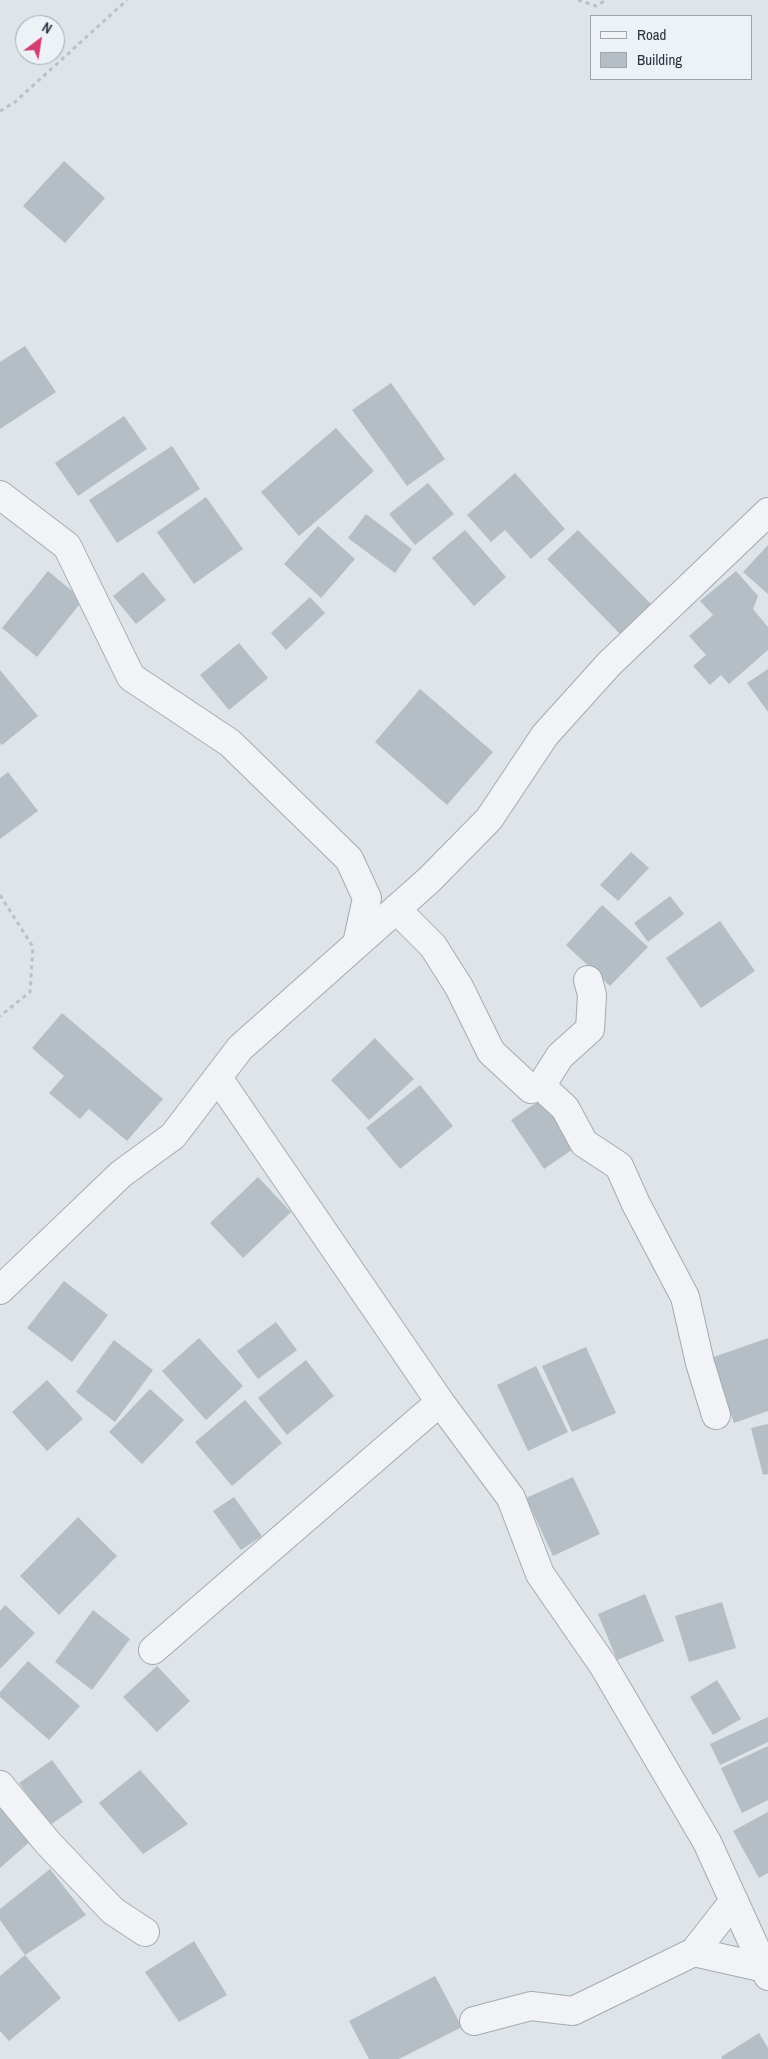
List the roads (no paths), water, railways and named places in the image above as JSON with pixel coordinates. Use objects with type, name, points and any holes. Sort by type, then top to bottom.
[{"type":"street","points":[[0,495],[67,546],[131,677],[230,743],[349,859],[367,898],[357,944]]},
{"type":"street","points":[[0,1290],[121,1174],[173,1136],[240,1048],[429,880],[489,819],[545,735],[609,664],[768,512]]},
{"type":"street","points":[[396,909],[433,946],[459,987],[491,1052],[531,1089],[541,1086],[560,1056],[590,1029],[592,995],[588,980]]},
{"type":"street","points":[[218,1078],[440,1402],[511,1498],[540,1574],[608,1673],[707,1842],[767,1972]]},
{"type":"street","points":[[541,1086],[565,1108],[584,1143],[619,1166],[636,1204],[685,1297],[700,1363],[716,1415]]},
{"type":"street","points":[[153,1650],[440,1402]]},
{"type":"street","points":[[0,1785],[48,1843],[114,1911],[145,1932]]},
{"type":"street","points":[[474,2021],[531,2006],[572,2011],[694,1952],[734,1901]]},
{"type":"street","points":[[694,1952],[767,1972]]}]
